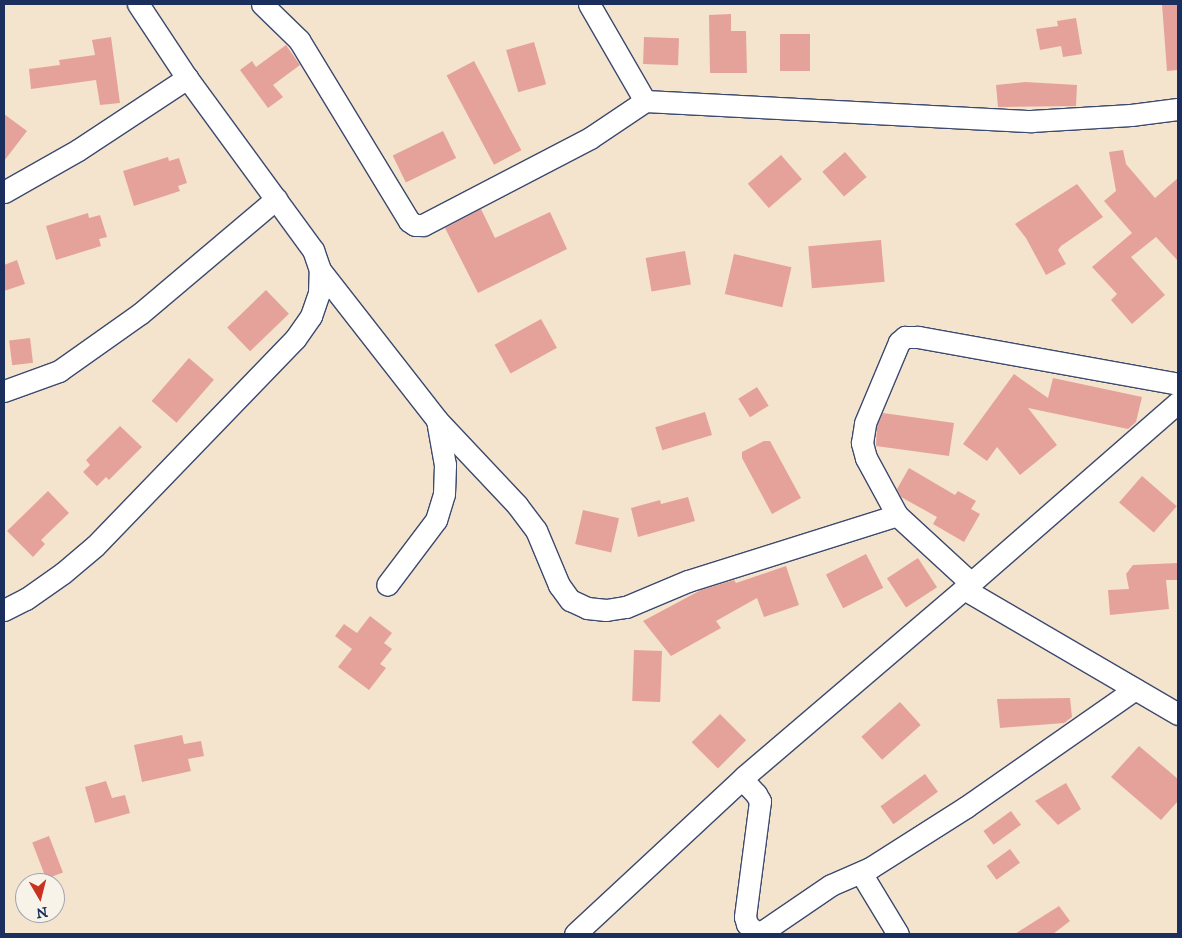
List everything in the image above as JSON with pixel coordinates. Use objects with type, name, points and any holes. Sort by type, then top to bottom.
[{"type":"street","points":[[4,610],[26,599],[64,573],[95,546],[294,339],[311,316],[320,293],[320,270],[314,250],[187,78],[138,4]]},
{"type":"street","points":[[262,4],[299,40],[409,221],[415,225],[423,225],[590,138],[645,101],[1031,121],[1131,115],[1178,108]]},
{"type":"street","points":[[589,4],[645,101]]},
{"type":"street","points":[[4,192],[78,150],[187,78]]},
{"type":"street","points":[[4,391],[59,371],[134,318],[190,274],[276,198]]},
{"type":"street","points":[[320,270],[437,420],[517,504],[536,530],[559,585],[570,600],[587,608],[606,610],[626,607],[688,581],[897,515]]},
{"type":"street","points":[[1178,384],[918,337],[905,338],[899,342],[865,423],[862,443],[866,458],[897,515],[968,586],[1178,714]]},
{"type":"street","points":[[575,934],[742,779],[968,586],[1178,402]]},
{"type":"street","points":[[387,585],[436,520],[444,494],[446,464],[437,420]]},
{"type":"street","points":[[742,779],[760,801],[745,917],[747,924],[754,931],[762,932],[831,885],[861,873],[966,807],[1136,689]]},
{"type":"street","points":[[861,873],[898,934]]},
{"type":"building","points":[[1162,4],[1178,4],[1178,70],[1167,71]]},
{"type":"building","points":[[731,14],[731,31],[746,31],[747,73],[710,73],[709,15]]},
{"type":"building","points":[[1076,18],[1082,54],[1063,57],[1061,46],[1040,50],[1036,29],[1058,26],[1057,21]]},
{"type":"building","points":[[780,34],[810,34],[810,71],[780,71]]},
{"type":"building","points":[[111,37],[120,103],[100,105],[96,80],[31,89],[29,69],[60,65],[59,60],[95,55],[92,40]]},
{"type":"building","points":[[644,37],[679,38],[678,65],[643,64]]},
{"type":"building","points":[[534,42],[546,84],[518,92],[506,50]]},
{"type":"building","points":[[286,45],[300,65],[273,85],[283,97],[268,108],[240,70],[252,61],[256,67]]},
{"type":"building","points":[[474,61],[521,150],[494,165],[447,76]]},
{"type":"building","points":[[1025,82],[1077,85],[1076,106],[998,107],[996,85]]},
{"type":"building","points":[[4,114],[27,131],[4,161]]},
{"type":"building","points":[[443,131],[456,158],[406,183],[393,156]]},
{"type":"building","points":[[1123,150],[1126,164],[1155,198],[1178,178],[1178,261],[1156,237],[1131,257],[1165,295],[1132,324],[1111,300],[1117,294],[1092,267],[1132,233],[1104,201],[1116,191],[1109,152]]},
{"type":"building","points":[[845,152],[867,177],[844,197],[822,172]]},
{"type":"building","points":[[781,155],[802,179],[769,208],[748,184]]},
{"type":"building","points":[[168,157],[169,161],[179,158],[187,183],[178,186],[180,191],[134,206],[123,171]]},
{"type":"building","points":[[1077,184],[1103,217],[1061,246],[1058,250],[1066,264],[1046,275],[1026,238],[1015,224]]},
{"type":"building","points":[[481,209],[495,238],[550,212],[567,249],[478,293],[445,228]]},
{"type":"building","points":[[88,213],[89,218],[100,215],[107,237],[99,239],[101,246],[56,260],[46,226]]},
{"type":"building","points":[[881,240],[885,282],[812,288],[808,246]]},
{"type":"building","points":[[685,251],[691,284],[652,291],[646,258]]},
{"type":"building","points":[[734,254],[791,267],[782,307],[725,294]]},
{"type":"building","points":[[17,260],[25,284],[4,291],[4,265]]},
{"type":"building","points":[[266,290],[289,314],[250,351],[227,328]]},
{"type":"building","points":[[541,319],[557,348],[511,374],[495,345]]},
{"type":"building","points":[[30,338],[33,363],[12,365],[9,341]]},
{"type":"building","points":[[189,358],[214,380],[177,423],[152,401]]},
{"type":"building","points":[[1014,374],[1048,398],[1053,378],[1142,397],[1136,422],[1128,429],[1028,408],[1057,445],[1020,475],[997,447],[987,461],[963,444]]},
{"type":"building","points":[[757,387],[769,406],[750,417],[738,399]]},
{"type":"building","points":[[705,412],[712,435],[662,450],[655,427]]},
{"type":"building","points":[[883,413],[954,423],[949,456],[876,446],[877,426]]},
{"type":"building","points":[[120,426],[142,447],[109,480],[106,477],[97,486],[83,472],[90,465],[86,460]]},
{"type":"building","points":[[764,441],[770,441],[801,498],[772,514],[742,458],[742,452]]},
{"type":"building","points":[[909,468],[955,495],[958,491],[976,501],[971,509],[980,514],[964,542],[933,524],[937,517],[901,497],[897,489]]},
{"type":"building","points":[[1142,476],[1177,506],[1154,533],[1119,502]]},
{"type":"building","points":[[48,491],[69,513],[41,540],[45,544],[33,557],[7,531]]},
{"type":"building","points":[[688,497],[695,521],[638,537],[631,508],[660,500],[661,504]]},
{"type":"building","points":[[583,510],[619,518],[611,552],[575,544]]},
{"type":"building","points":[[866,554],[883,588],[843,608],[826,574]]},
{"type":"building","points":[[918,558],[937,587],[906,608],[887,578]]},
{"type":"building","points":[[1178,563],[1178,580],[1166,580],[1169,609],[1110,615],[1108,590],[1129,589],[1126,574],[1133,565]]},
{"type":"building","points":[[786,566],[799,605],[764,617],[757,598],[716,621],[721,628],[671,656],[643,621],[701,590],[734,580],[736,583]]},
{"type":"building","points":[[370,616],[392,633],[384,643],[392,649],[380,664],[386,668],[369,690],[338,667],[352,649],[335,636],[344,624],[357,633]]},
{"type":"building","points":[[634,650],[662,651],[660,702],[632,701]]},
{"type":"building","points":[[1070,698],[1072,717],[1064,723],[1000,728],[997,699]]},
{"type":"building","points":[[900,702],[921,725],[882,760],[861,737]]},
{"type":"building","points":[[720,714],[746,740],[718,768],[692,742]]},
{"type":"building","points":[[182,735],[184,744],[201,741],[204,756],[188,759],[191,771],[142,782],[134,745]]},
{"type":"building","points":[[1139,746],[1178,779],[1178,801],[1161,820],[1111,777]]},
{"type":"building","points":[[925,774],[938,792],[893,824],[881,806]]},
{"type":"building","points":[[106,781],[112,798],[125,795],[130,813],[95,823],[85,787]]},
{"type":"building","points":[[1066,783],[1081,809],[1058,825],[1035,801]]},
{"type":"building","points":[[1011,811],[1021,825],[993,845],[983,831]]},
{"type":"building","points":[[49,836],[63,872],[44,873],[32,842]]},
{"type":"building","points":[[1010,849],[1020,863],[997,880],[987,866]]},
{"type":"building","points":[[1059,906],[1070,921],[1053,934],[1015,934]]}]
